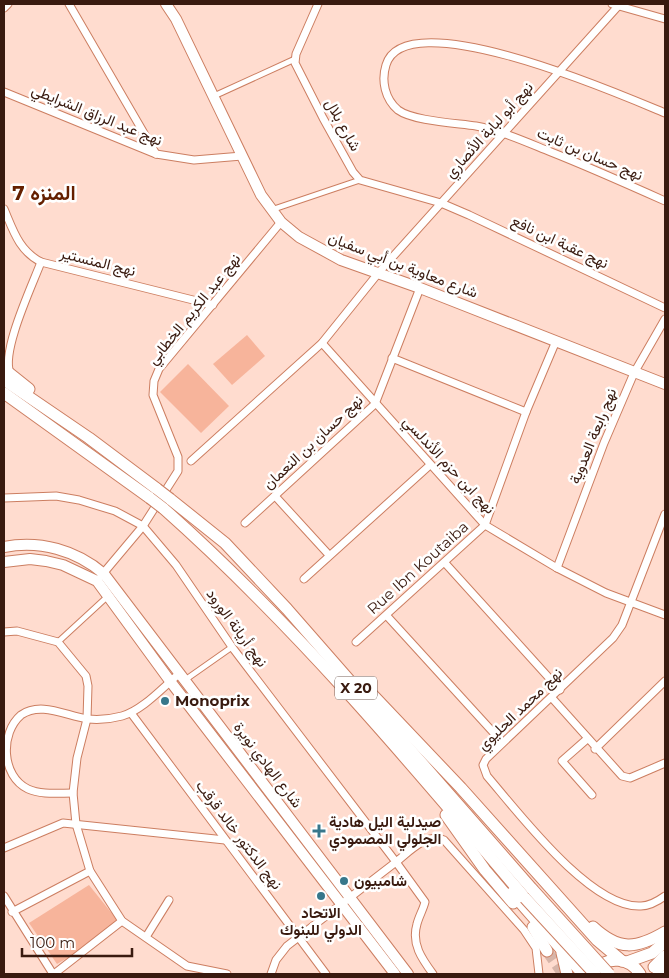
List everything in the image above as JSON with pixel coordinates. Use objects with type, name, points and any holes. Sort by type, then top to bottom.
[{"type":"highway","name":"X 20","points":[[6,374],[89,438],[166,503],[225,543],[287,609],[528,893],[594,974]]},
{"type":"highway","name":"X 20","points":[[4,394],[154,493]]},
{"type":"highway","name":"X 20","points":[[166,503],[327,670],[528,893],[609,974]]},
{"type":"highway","points":[[287,609],[454,781],[597,940],[640,974]]},
{"type":"highway","points":[[327,670],[446,815],[583,974]]},
{"type":"highway","points":[[446,815],[485,870],[537,931],[547,951]]},
{"type":"highway","points":[[532,867],[599,932],[615,943],[632,946],[640,945],[665,932]]},
{"type":"highway","points":[[594,974],[605,963],[624,961],[652,952],[665,942]]},
{"type":"highway","points":[[562,951],[567,974]]},
{"type":"highway","points":[[659,970],[665,956]]},
{"type":"main road","name":"شارع معاوية بن أبي سفيان","points":[[166,4],[176,19],[242,156],[271,210],[281,222],[319,250],[665,384]]},
{"type":"main road","name":"شارع الهادي نويرة","points":[[4,547],[26,544],[55,548],[86,561],[183,676],[345,900],[395,974]]},
{"type":"main road","name":"شارع الهادي نويرة","points":[[4,562],[30,559],[46,561],[100,577],[108,596],[170,681],[345,900],[408,974]]},
{"type":"street","points":[[4,8],[8,4]]},
{"type":"street","points":[[70,4],[156,154]]},
{"type":"street","points":[[214,96],[295,60],[318,4]]},
{"type":"street","points":[[617,5],[665,19]]},
{"type":"street","name":"نهج أبو لبابة الأنصاري","points":[[191,461],[322,344],[378,274],[617,5]]},
{"type":"street","name":"نهج حسان بن ثابت","points":[[665,113],[560,70],[530,60],[465,44],[418,41],[403,45],[392,54],[386,64],[385,90],[391,102],[398,110],[415,116],[504,133],[665,201]]},
{"type":"street","name":"شارع بلال","points":[[295,60],[323,118],[353,172],[360,180]]},
{"type":"street","name":"نهج عبد الرزاق الشرايطي","points":[[4,92],[156,154],[194,160],[242,156]]},
{"type":"street","points":[[271,210],[360,180],[441,204]]},
{"type":"street","name":"نهج عقبة ابن نافع","points":[[441,204],[469,215],[665,308]]},
{"type":"street","name":"نهج المنستير","points":[[4,209],[24,250],[29,256],[41,262],[214,305]]},
{"type":"street","name":"نهج عبد الكريم الخطابي","points":[[100,577],[144,526],[176,477],[179,464],[153,395],[154,381],[159,369],[281,222]]},
{"type":"street","points":[[6,374],[11,341],[41,262]]},
{"type":"street","name":"نهج حسان بن النعمان","points":[[245,523],[375,404],[420,288]]},
{"type":"street","name":"نهج رابعة العدوية","points":[[557,568],[604,443],[634,372],[665,319]]},
{"type":"street","points":[[4,348],[11,341]]},
{"type":"street","name":"Rue Ibn Koutaiba","points":[[356,642],[445,564],[485,525],[526,412],[556,341]]},
{"type":"street","name":"نهج ابن حزم الأندلسي","points":[[322,344],[485,525],[557,568],[632,604],[665,615]]},
{"type":"street","points":[[392,358],[526,412]]},
{"type":"street","points":[[304,579],[328,555],[430,465]]},
{"type":"street","name":"نهج أريانة الورود","points":[[4,498],[56,496],[79,500],[115,511],[144,526],[176,565],[232,647],[425,902],[417,923],[415,942],[433,974]]},
{"type":"street","points":[[274,496],[328,555]]},
{"type":"street","name":"نهج محمد الحليوي","points":[[665,514],[632,604],[613,638],[552,698],[502,742],[486,759],[484,765],[486,776],[562,860],[604,896],[625,904],[641,906],[656,903],[665,896]]},
{"type":"street","points":[[445,564],[560,690]]},
{"type":"street","points":[[58,642],[108,596]]},
{"type":"street","points":[[387,616],[502,742]]},
{"type":"street","points":[[4,632],[17,631],[58,642],[86,676],[88,686],[87,719],[77,758],[73,794],[76,824],[90,871],[122,921],[187,966],[228,974]]},
{"type":"street","points":[[73,794],[39,793],[27,789],[8,772],[5,760],[5,742],[13,724],[20,716],[32,710],[45,709],[87,719],[102,719],[131,713],[170,681],[183,676],[232,647]]},
{"type":"street","points":[[595,749],[665,681]]},
{"type":"street","points":[[552,698],[586,739],[619,774],[626,778],[665,763]]},
{"type":"street","name":"نهج الدكتور خالد قرقب","points":[[131,713],[225,840],[299,935],[326,974]]},
{"type":"street","points":[[586,739],[562,761],[592,795]]},
{"type":"street","points":[[4,848],[63,824],[225,840]]},
{"type":"street","points":[[271,974],[276,960],[299,935],[396,862],[432,838],[444,840],[524,930],[536,948],[540,974]]},
{"type":"street","points":[[12,912],[90,871]]},
{"type":"street","points":[[4,896],[12,912],[54,974],[122,921]]},
{"type":"street","points":[[146,937],[169,900]]},
{"type":"street","points":[[186,974],[187,966]]},
{"type":"shaded area","points":[[247,335],[265,356],[232,385],[213,364]]},
{"type":"shaded area","points":[[188,364],[229,406],[201,433],[160,392]]},
{"type":"shaded area","points":[[89,885],[118,921],[78,952],[57,964],[29,923]]},
{"type":"tunnel","points":[[547,951],[563,974]]},
{"type":"place","name":"Monoprix","points":[[165,701]]},
{"type":"place","name":"صيدلية اليل هادية الجلولي المصمودي","points":[[319,831]]},
{"type":"place","name":"شامبيون","points":[[344,881]]},
{"type":"place","name":"الاتحاد الدولي للبنوك","points":[[321,896]]},
{"type":"district","name":"المنزه 7","points":[[44,193]]}]
